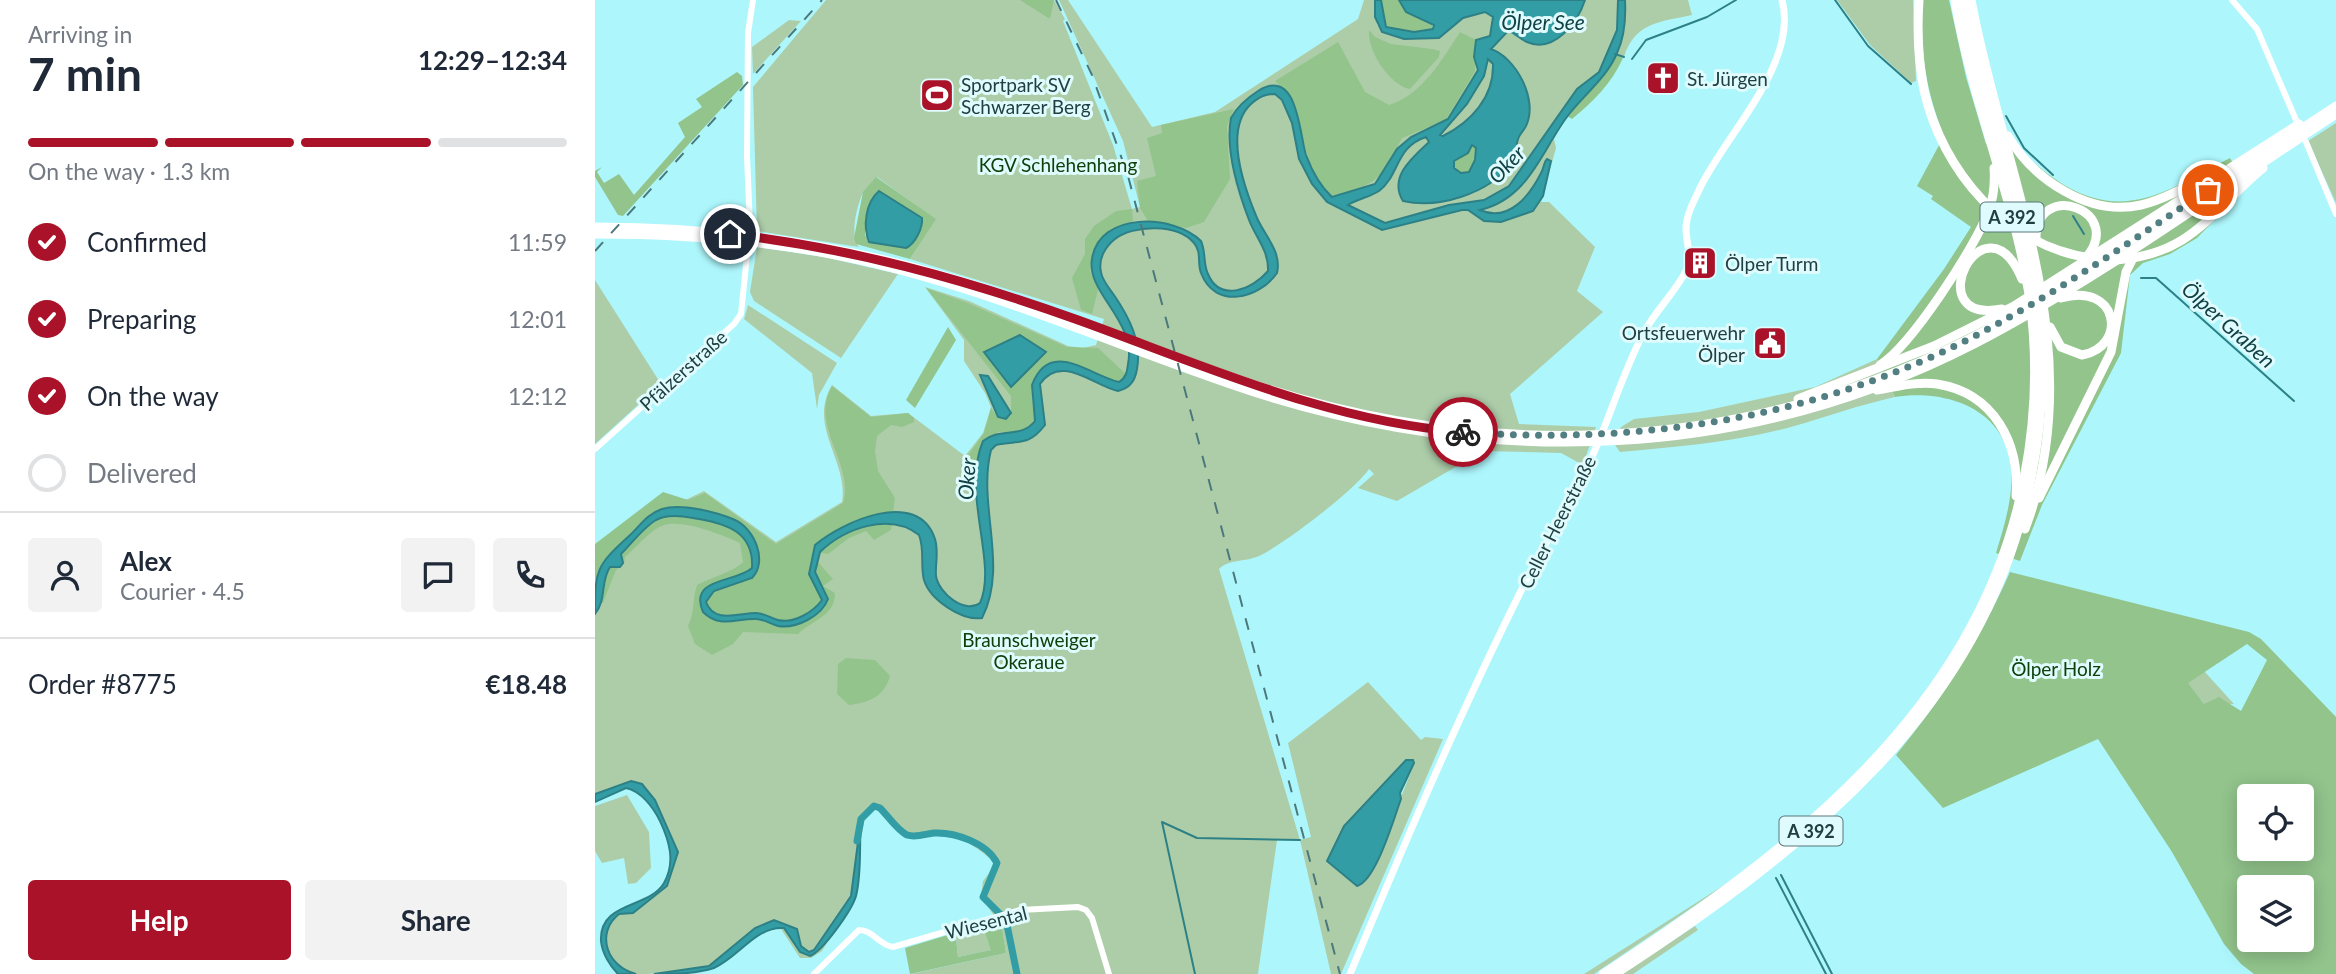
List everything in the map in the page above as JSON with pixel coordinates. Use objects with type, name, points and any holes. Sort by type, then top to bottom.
[{"type":"highway","points":[[1919,0],[1919,58],[1929,107],[1945,146],[1973,188],[2018,230],[2065,253],[2098,259],[2128,259],[2157,252],[2181,241],[2204,226],[2301,130]]},
{"type":"highway","name":"A 392","points":[[1603,974],[1762,864],[1867,770],[1907,724],[1953,660],[1983,604],[2007,547],[2023,485],[2033,416],[2034,361],[2029,293],[2018,238],[1973,83],[1955,0]]},
{"type":"highway","points":[[1962,0],[1974,54],[2023,232],[2039,318],[2041,395],[2035,454],[2027,502],[2004,575]]},
{"type":"highway","name":"A 392","points":[[1615,974],[1766,869],[1826,819],[1871,775],[1924,713],[1953,673],[2013,560],[2032,508],[2046,424],[2048,374],[2045,312],[2036,256],[1971,0]]},
{"type":"highway","points":[[1851,395],[1952,355],[2015,313],[2150,237],[2336,104]]},
{"type":"highway","points":[[2001,124],[2022,158],[2040,174],[2073,194],[2108,206],[2139,206],[2158,200],[2254,150],[2336,114]]},
{"type":"highway","points":[[595,227],[680,229],[847,251],[942,275],[1079,324],[1249,390],[1311,409],[1491,441],[1681,435],[1806,403],[1896,371],[2015,313],[2301,130]]},
{"type":"highway","points":[[1856,378],[1903,347],[1979,229],[1994,190],[1991,142]]},
{"type":"highway","points":[[2074,269],[2254,150]]},
{"type":"highway","points":[[2036,256],[2037,225],[2044,214],[2060,205],[2076,206],[2092,219],[2096,236],[2091,251],[2053,291]]},
{"type":"highway","points":[[595,234],[729,240],[845,257],[941,281],[1079,324]]},
{"type":"highway","points":[[2032,508],[2111,352],[2126,272],[2150,237]]},
{"type":"highway","points":[[2015,313],[1991,311],[1969,303],[1962,294],[1959,279],[1969,259],[1984,251],[2005,254],[2017,266],[2029,293]]},
{"type":"highway","points":[[2045,312],[2057,343],[2071,353],[2093,352],[2108,337],[2110,317],[2099,300],[2053,291]]},
{"type":"highway","points":[[1806,403],[1856,378],[2015,313]]},
{"type":"highway","points":[[1806,403],[1904,385],[1938,384],[1969,395],[1988,409],[2005,430],[2015,459],[2015,498],[2007,547]]},
{"type":"highway","points":[[1615,438],[1784,409]]},
{"type":"main road","name":"Celler Heerstraße","points":[[1350,974],[1422,804],[1531,571],[1583,477],[1633,353],[1655,314],[1687,271],[1690,260],[1686,232],[1690,212],[1704,180],[1743,121],[1782,45],[1787,22],[1782,0]]},
{"type":"street","name":"Pfälzerstraße","points":[[595,449],[738,320],[743,307],[750,226],[747,156],[748,33],[753,0]]},
{"type":"street","points":[[2232,0],[2257,29],[2336,214]]},
{"type":"street","name":"Wiesental","points":[[814,974],[854,933],[866,930],[885,945],[893,947],[1011,912],[1078,907],[1086,910],[1092,918],[1109,974]]},
{"type":"green space","name":"Braunschweiger Okeraue","points":[[826,0],[1054,0],[1065,19],[1063,21],[1113,145],[1132,209],[1140,207],[1123,141],[1059,0],[1068,0],[1152,127],[1215,112],[1358,19],[1364,0],[1375,0],[1377,25],[1404,39],[1439,38],[1463,18],[1485,12],[1494,17],[1504,36],[1507,31],[1527,42],[1585,0],[1688,0],[1692,15],[1659,22],[1642,30],[1629,45],[1624,57],[1617,55],[1567,116],[1554,139],[1556,148],[1541,202],[1549,202],[1595,247],[1577,291],[1603,312],[1510,394],[1519,424],[1596,427],[1583,465],[1561,453],[1483,451],[1397,501],[1358,488],[1374,474],[1369,469],[1334,503],[1285,540],[1259,556],[1219,569],[1300,840],[1277,840],[1258,974],[911,974],[1006,953],[1002,927],[981,897],[983,881],[993,868],[994,862],[958,838],[938,834],[899,833],[891,819],[875,807],[866,813],[860,844],[856,896],[822,951],[811,958],[800,958],[781,929],[766,927],[732,956],[710,970],[618,974],[608,960],[604,941],[609,918],[639,904],[660,889],[670,870],[671,856],[665,827],[659,814],[640,793],[628,786],[595,801],[595,606],[599,587],[658,513],[704,491],[776,542],[842,502],[843,487],[824,415],[832,385],[871,416],[908,413],[965,456],[983,433],[991,407],[964,361],[964,340],[925,287],[969,301],[1068,346],[1083,348],[1096,345],[1104,319],[910,259],[935,219],[877,177],[863,193],[858,207],[854,229],[859,247],[757,231],[753,87]]},
{"type":"green space","points":[[1020,0],[1054,0],[1050,19]]},
{"type":"green space","points":[[1381,0],[1399,0],[1406,12],[1432,22],[1433,29],[1414,32],[1386,27]]},
{"type":"green space","points":[[1837,0],[1913,0],[1916,81],[1911,83],[1870,45]]},
{"type":"green space","points":[[1923,0],[1949,0],[1966,77],[1986,144],[2010,133],[2027,156],[2056,180],[2087,196],[2109,201],[2150,197],[2230,158],[2247,187],[2197,238],[2170,254],[2143,263],[2130,275],[2121,353],[2042,505],[2020,561],[1996,553],[2008,511],[2012,478],[2006,447],[1997,430],[1985,417],[1952,400],[1914,395],[1895,397],[1877,359],[1944,269],[1971,227],[1917,186],[1944,136],[1925,70]]},
{"type":"green space","points":[[789,20],[801,21],[753,74],[752,47]]},
{"type":"green space","points":[[1369,30],[1375,37],[1391,44],[1440,51],[1439,57],[1410,89],[1402,86],[1381,66],[1369,38]]},
{"type":"green space","points":[[1460,32],[1476,40],[1475,71],[1446,120],[1402,138],[1387,165],[1374,180],[1357,189],[1328,197],[1311,168],[1292,99],[1275,81],[1338,42],[1365,92],[1389,105],[1401,100],[1421,85]]},
{"type":"green space","points":[[1616,55],[1623,58],[1608,84],[1572,119],[1567,116],[1603,77]]},
{"type":"green space","points":[[737,72],[742,76],[743,85],[623,216],[618,215],[595,177],[595,171],[602,167],[597,172],[604,183],[619,174],[634,195],[685,137],[678,123],[702,107],[696,99]]},
{"type":"green space","points":[[1234,109],[1227,126],[1230,179],[1204,222],[1186,228],[1148,221],[1140,208],[1137,181],[1156,176],[1147,138],[1162,133],[1161,125]]},
{"type":"green space","points":[[2336,123],[2336,203],[2308,141]]},
{"type":"green space","points":[[1472,145],[1476,148],[1475,160],[1469,172],[1461,173],[1454,168],[1454,161],[1468,153]]},
{"type":"green space","points":[[876,177],[936,219],[910,259],[856,244],[854,238],[863,192]],"holes":[[[887,198],[914,216],[922,227],[911,246],[869,242],[865,235],[870,201]]]},
{"type":"green space","points":[[1132,209],[1133,221],[1109,230],[1093,249],[1090,270],[1098,290],[1092,314],[1081,310],[1072,278],[1085,254],[1085,239],[1094,226],[1116,211]]},
{"type":"green space","points":[[757,247],[824,257],[898,274],[841,358],[754,301],[750,292]]},
{"type":"green space","points":[[595,280],[661,384],[595,444]]},
{"type":"green space","points":[[926,288],[968,303],[1067,347],[1098,348],[1126,374],[1119,382],[1052,363],[1044,368],[1038,373],[1033,388],[1035,421],[1023,430],[998,432],[974,480],[975,496],[961,465],[984,433],[991,408],[998,417],[1005,419],[1011,413],[1011,396]],"holes":[[[984,352],[1045,352],[1011,386]]]},
{"type":"green space","points":[[748,305],[837,363],[819,395],[817,409],[812,373],[744,319]]},
{"type":"green space","points":[[948,327],[956,340],[915,408],[906,400]]},
{"type":"green space","points":[[1877,359],[1895,397],[1749,437],[1620,452],[1615,445],[1621,427],[1634,419],[1699,412],[1815,387]]},
{"type":"green space","points":[[832,386],[871,417],[908,413],[914,418],[914,422],[902,427],[891,425],[877,436],[875,451],[878,471],[895,498],[891,530],[874,540],[866,531],[849,538],[828,554],[821,553],[818,562],[833,579],[823,586],[835,593],[828,612],[798,634],[743,632],[733,644],[712,655],[695,644],[688,626],[695,590],[697,585],[743,562],[740,543],[713,532],[681,524],[664,525],[649,535],[625,557],[624,564],[616,570],[603,603],[595,600],[595,544],[663,492],[688,500],[705,493],[776,544],[843,503],[843,474],[826,416],[826,401]]},
{"type":"green space","name":"Ölper Holz","points":[[2010,572],[2249,632],[2261,639],[2336,717],[2336,974],[2254,974],[2241,964],[2224,944],[2172,852],[2098,739],[1943,808],[1896,755],[1959,668]],"holes":[[[2247,644],[2267,660],[2241,711],[2219,697],[2204,704],[2188,683]]]},
{"type":"green space","points":[[846,658],[875,660],[890,676],[880,694],[870,700],[849,705],[837,694],[838,664]]},
{"type":"green space","points":[[2204,671],[2234,704],[2204,704],[2187,683]]},
{"type":"green space","points":[[1368,682],[1421,740],[1425,737],[1443,739],[1341,974],[1331,974],[1300,840],[1311,837],[1288,743]],"holes":[[[1406,760],[1414,764],[1371,874],[1357,886],[1327,861],[1344,826]]]},
{"type":"green space","points":[[627,795],[649,832],[651,868],[636,883],[628,884],[624,858],[602,863],[595,851],[595,806]]},
{"type":"green space","points":[[1740,875],[1594,974],[1584,974]]},
{"type":"green space","points":[[997,920],[1002,927],[1006,953],[910,974],[905,948]],"holes":[[[985,932],[991,950],[958,957],[956,938]]]},
{"type":"green space","points":[[1695,926],[1698,930],[1633,974],[1622,974]]},
{"type":"green space","points":[[986,932],[992,950],[958,957],[956,938]]},
{"type":"water","name":"Ölper See","points":[[1375,0],[1381,0],[1386,27],[1414,32],[1433,29],[1434,25],[1406,12],[1399,0],[1585,0],[1571,26],[1555,40],[1537,45],[1508,31],[1491,49],[1500,53],[1516,70],[1527,92],[1529,115],[1511,164],[1489,184],[1461,197],[1431,203],[1403,201],[1398,184],[1400,176],[1404,168],[1429,142],[1426,137],[1409,147],[1379,191],[1348,205],[1385,223],[1449,205],[1484,200],[1509,186],[1577,89],[1599,72],[1617,30],[1618,0],[1625,0],[1622,40],[1608,70],[1560,126],[1524,183],[1497,204],[1480,210],[1500,213],[1517,205],[1536,181],[1546,160],[1551,161],[1543,196],[1533,211],[1501,222],[1484,221],[1468,210],[1462,210],[1382,230],[1327,202],[1312,184],[1299,159],[1292,123],[1282,100],[1271,94],[1262,96],[1251,104],[1238,128],[1239,159],[1252,205],[1275,251],[1277,273],[1269,282],[1249,294],[1226,296],[1208,285],[1201,273],[1199,254],[1194,243],[1177,232],[1155,228],[1133,231],[1123,234],[1108,246],[1101,258],[1101,272],[1133,330],[1138,349],[1135,377],[1129,386],[1118,391],[1068,371],[1048,375],[1040,384],[1045,425],[1028,440],[996,445],[991,450],[987,492],[993,577],[990,598],[982,618],[956,613],[933,595],[924,580],[919,535],[907,528],[882,524],[855,530],[830,543],[820,552],[815,572],[828,599],[814,616],[785,626],[759,619],[729,622],[716,620],[703,612],[700,601],[702,592],[716,582],[745,573],[752,568],[749,546],[744,538],[729,527],[677,516],[661,518],[651,523],[621,554],[623,563],[620,567],[610,567],[595,614],[597,578],[604,562],[652,514],[670,507],[709,511],[735,520],[748,531],[757,546],[759,563],[752,578],[714,591],[706,602],[710,609],[721,615],[759,613],[784,621],[797,619],[808,613],[822,600],[809,574],[815,545],[860,519],[897,512],[913,515],[926,523],[936,544],[938,583],[947,595],[967,606],[980,603],[985,568],[976,483],[977,462],[983,441],[996,435],[1023,430],[1035,421],[1032,385],[1040,371],[1049,364],[1071,363],[1119,382],[1127,372],[1129,349],[1125,334],[1096,284],[1092,272],[1092,259],[1098,243],[1108,232],[1122,225],[1156,222],[1174,226],[1201,241],[1205,266],[1213,283],[1228,291],[1246,288],[1268,271],[1268,264],[1245,209],[1231,156],[1231,118],[1239,106],[1258,91],[1271,86],[1281,87],[1289,94],[1294,105],[1306,155],[1327,192],[1332,197],[1375,184],[1397,149],[1411,137],[1448,119],[1478,70],[1474,57],[1476,40],[1490,36],[1493,17],[1485,12],[1463,18],[1439,38],[1404,39],[1382,32],[1375,17]],"holes":[[[1488,59],[1493,64],[1490,87],[1485,98],[1463,123],[1443,136],[1440,135],[1467,104],[1484,76]],[[1472,145],[1476,148],[1475,160],[1469,172],[1461,173],[1454,168],[1454,161],[1468,153]]]},
{"type":"water","points":[[879,191],[922,218],[918,235],[906,248],[869,242],[866,229],[868,208]]},
{"type":"water","points":[[1020,335],[1046,352],[1011,387],[984,352]]},
{"type":"water","points":[[980,375],[988,376],[1011,413],[1006,419],[998,417]]},
{"type":"water","points":[[1406,760],[1413,760],[1414,763],[1400,793],[1401,799],[1383,848],[1371,873],[1357,886],[1327,861],[1344,826]]},
{"type":"water","points":[[631,781],[642,784],[655,800],[678,852],[667,886],[633,913],[619,914],[607,930],[606,939],[612,957],[626,970],[636,974],[618,974],[603,950],[603,928],[616,912],[657,891],[664,883],[670,867],[666,836],[660,821],[642,796],[626,788],[595,802],[595,794]]},
{"type":"water","points":[[861,819],[860,868],[856,896],[849,911],[816,953],[810,956],[800,952],[784,928],[774,929],[756,937],[714,968],[692,973],[654,974],[709,966],[755,928],[774,920],[797,929],[801,946],[809,952],[814,950],[851,896]]},
{"type":"waterway","points":[[1632,59],[1646,40],[1707,17],[1736,0]]},
{"type":"waterway","name":"Ölper Graben","points":[[1835,0],[1868,46],[1911,84]]},
{"type":"waterway","points":[[1615,54],[1624,57]]},
{"type":"waterway","name":"Ölper Graben","points":[[2006,116],[2024,148],[2053,175]]},
{"type":"waterway","name":"Ölper Graben","points":[[2073,216],[2084,234]]},
{"type":"waterway","name":"Ölper Graben","points":[[2141,278],[2156,278],[2294,401]]},
{"type":"waterway","name":"Oker","points":[[857,841],[861,819],[874,806],[880,808],[907,835],[951,834],[970,840],[986,850],[997,863],[983,897],[1006,920],[1017,974]]},
{"type":"waterway","points":[[1195,974],[1162,822],[1197,838],[1300,840]]},
{"type":"waterway","points":[[1781,875],[1832,974]]},
{"type":"waterway","points":[[1776,878],[1826,974]]},
{"type":"railway","points":[[595,251],[822,0]]},
{"type":"railway","points":[[1056,0],[1092,75],[1128,176],[1340,974]]},
{"type":"way so far","points":[[1463,432],[1536,436],[1631,434],[1726,421],[1823,397],[1866,383],[1971,338],[2054,291],[2208,190]]},
{"type":"place","name":"St. Jürgen","points":[[1663,78]]},
{"type":"place","name":"Sportpark SV Schwarzer Berg","points":[[937,95]]},
{"type":"place","name":"Ölper Turm","points":[[1700,263]]},
{"type":"place","name":"Ortsfeuerwehr Ölper","points":[[1770,343]]},
{"type":"route","points":[[730,234],[872,256],[1000,293],[1252,384],[1313,403],[1407,424],[1463,432]]},
{"type":"park label","name":"KGV Schlehenhang","points":[[1058,164]]}]
